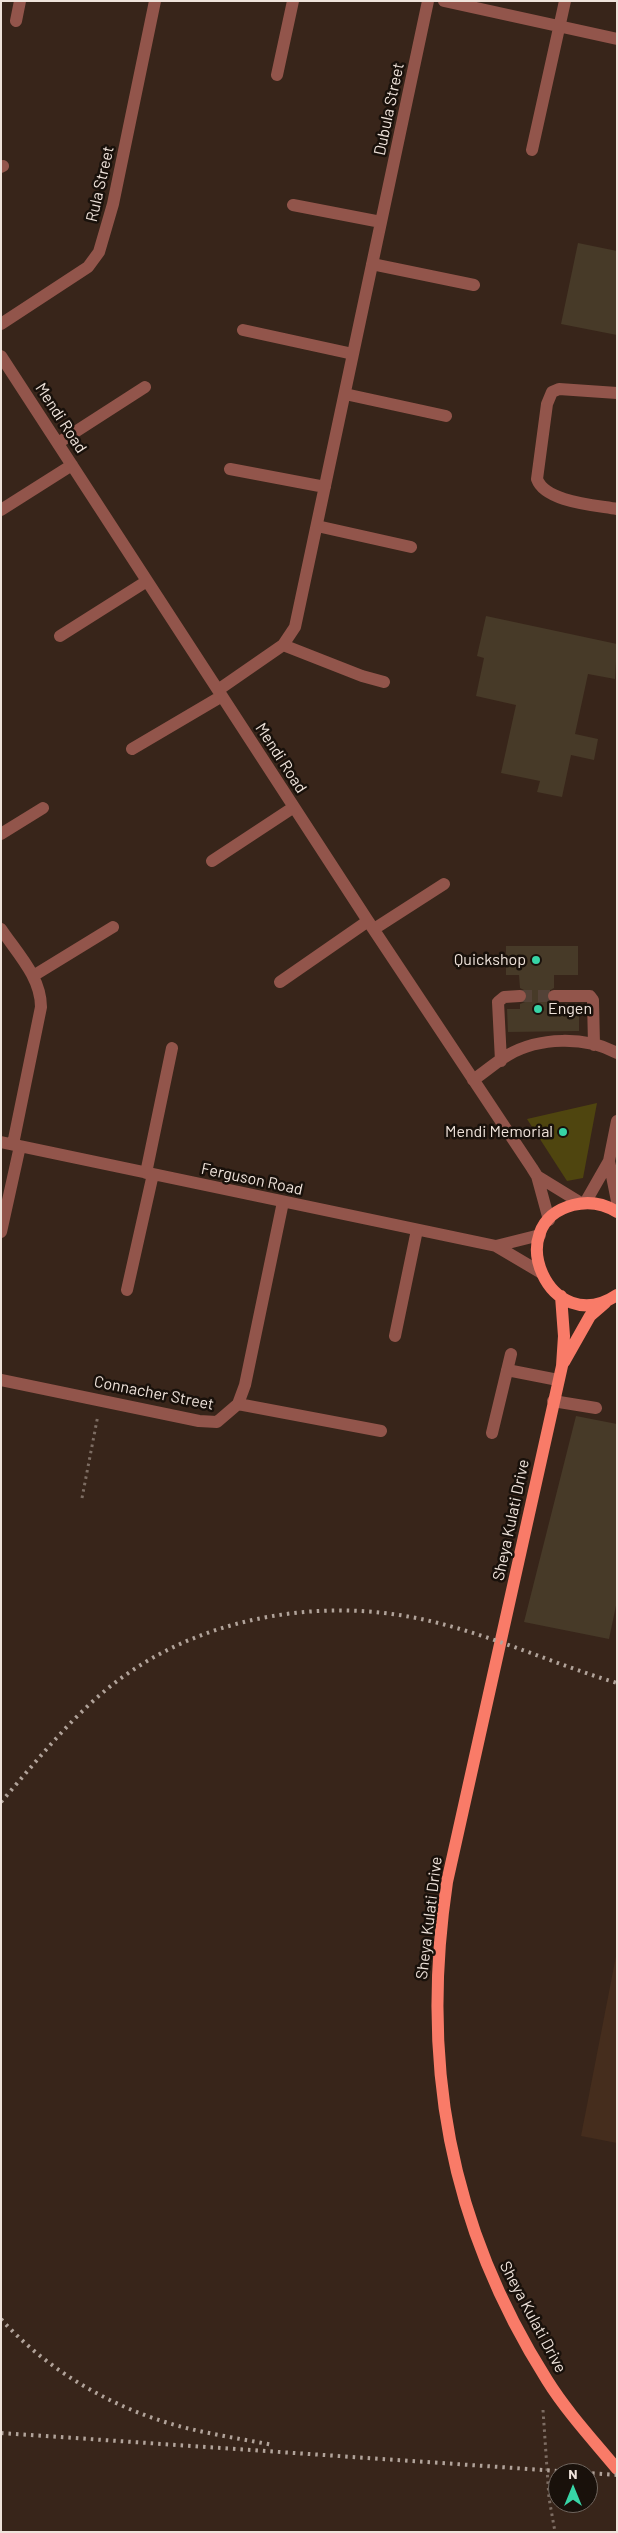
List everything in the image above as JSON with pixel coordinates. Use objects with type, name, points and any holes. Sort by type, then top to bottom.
[{"type":"main road","points":[[614,1296],[603,1302],[584,1304],[561,1296],[550,1288],[540,1272],[536,1254],[540,1235],[549,1220],[568,1206],[583,1203],[607,1206],[617,1212]]},
{"type":"main road","name":"Sheya Kulati Drive","points":[[561,1296],[564,1336],[562,1366],[447,1882],[439,1945],[436,2030],[440,2077],[451,2150],[468,2214],[490,2272],[507,2309],[547,2381],[617,2469]]},
{"type":"main road","name":"Sheya Kulati Drive","points":[[562,1366],[590,1316],[614,1296]]},
{"type":"street","points":[[16,21],[20,1]]},
{"type":"street","name":"Rula Street","points":[[1,324],[88,267],[99,252],[112,204],[155,1]]},
{"type":"street","points":[[277,75],[293,1]]},
{"type":"street","name":"Dubula Street","points":[[132,749],[220,693],[283,644],[295,627],[428,1]]},
{"type":"street","points":[[444,1],[617,39]]},
{"type":"street","points":[[532,150],[565,1]]},
{"type":"street","points":[[293,205],[381,222]]},
{"type":"street","points":[[372,264],[474,285]]},
{"type":"street","points":[[243,330],[353,354]]},
{"type":"street","name":"Mendi Road","points":[[1,356],[371,925],[537,1176],[549,1220]]},
{"type":"street","points":[[58,443],[145,387]]},
{"type":"street","points":[[617,393],[559,389],[552,392],[547,404],[537,478],[539,486],[550,494],[578,502],[617,509]]},
{"type":"street","points":[[344,394],[446,416]]},
{"type":"street","points":[[1,510],[72,465]]},
{"type":"street","points":[[230,469],[325,487]]},
{"type":"street","points":[[317,526],[411,547]]},
{"type":"street","points":[[60,636],[147,581]]},
{"type":"street","points":[[283,644],[362,676],[384,682]]},
{"type":"street","points":[[212,861],[294,807]]},
{"type":"street","points":[[1,834],[43,808]]},
{"type":"street","points":[[280,982],[371,925],[444,884]]},
{"type":"street","points":[[33,976],[113,928]]},
{"type":"street","points":[[1,929],[33,976],[41,995],[41,1008],[12,1144],[1,1232]]},
{"type":"street","points":[[501,1061],[498,1002],[504,997],[520,996]]},
{"type":"street","points":[[554,996],[590,996],[593,1000],[594,1045]]},
{"type":"street","points":[[473,1080],[501,1061],[531,1046],[548,1042],[594,1045],[617,1053]]},
{"type":"street","points":[[128,1290],[172,1048]]},
{"type":"street","points":[[583,1203],[609,1161],[617,1121]]},
{"type":"street","name":"Ferguson Road","points":[[12,1144],[496,1246],[540,1272]]},
{"type":"street","points":[[609,1161],[617,1201]]},
{"type":"street","name":"Mendi Road","points":[[537,1176],[583,1203]]},
{"type":"street","name":"Connacher Street","points":[[1,1380],[199,1421],[217,1422],[238,1404],[245,1385],[282,1202]]},
{"type":"street","points":[[395,1336],[417,1230]]},
{"type":"street","name":"Ferguson Road","points":[[496,1246],[540,1235]]},
{"type":"street","points":[[492,1433],[511,1354]]},
{"type":"street","points":[[506,1370],[558,1380]]},
{"type":"street","points":[[553,1401],[596,1408]]},
{"type":"street","points":[[238,1404],[381,1431]]},
{"type":"path","points":[[82,1498],[101,1400]]},
{"type":"path","points":[[543,2410],[549,2498],[555,2532]]},
{"type":"shaded area","points":[[597,1103],[583,1178],[567,1181],[527,1119]]},
{"type":"shaded area","points":[[617,1951],[617,2143],[581,2136]]},
{"type":"building","points":[[578,243],[617,251],[617,335],[561,324]]},
{"type":"building","points":[[486,616],[617,644],[615,679],[588,674],[575,734],[598,739],[594,760],[571,755],[562,797],[537,792],[540,781],[501,773],[516,705],[476,696],[484,658],[477,656]]},
{"type":"building","points":[[506,946],[578,946],[578,975],[554,975],[554,988],[547,992],[546,996],[550,1003],[554,1004],[554,1009],[579,1008],[579,1031],[508,1032],[507,1009],[520,1009],[520,1004],[525,1002],[528,996],[526,991],[520,988],[519,975],[506,975]]},
{"type":"building","points":[[576,1416],[617,1424],[617,1601],[609,1639],[524,1622]]},
{"type":"tunnel","points":[[520,996],[554,996]]},
{"type":"railway","points":[[1,1802],[78,1715],[107,1689],[142,1664],[179,1644],[219,1629],[261,1618],[303,1612],[346,1611],[388,1614],[430,1621],[477,1634],[617,1683]]},
{"type":"railway","points":[[1,2319],[36,2353],[56,2368],[120,2405],[178,2426],[273,2445]]},
{"type":"railway","points":[[1,2433],[617,2475]]},
{"type":"place","name":"Quickshop","points":[[536,960]]},
{"type":"place","name":"Engen","points":[[538,1009]]},
{"type":"place","name":"Mendi Memorial","points":[[563,1132]]}]
